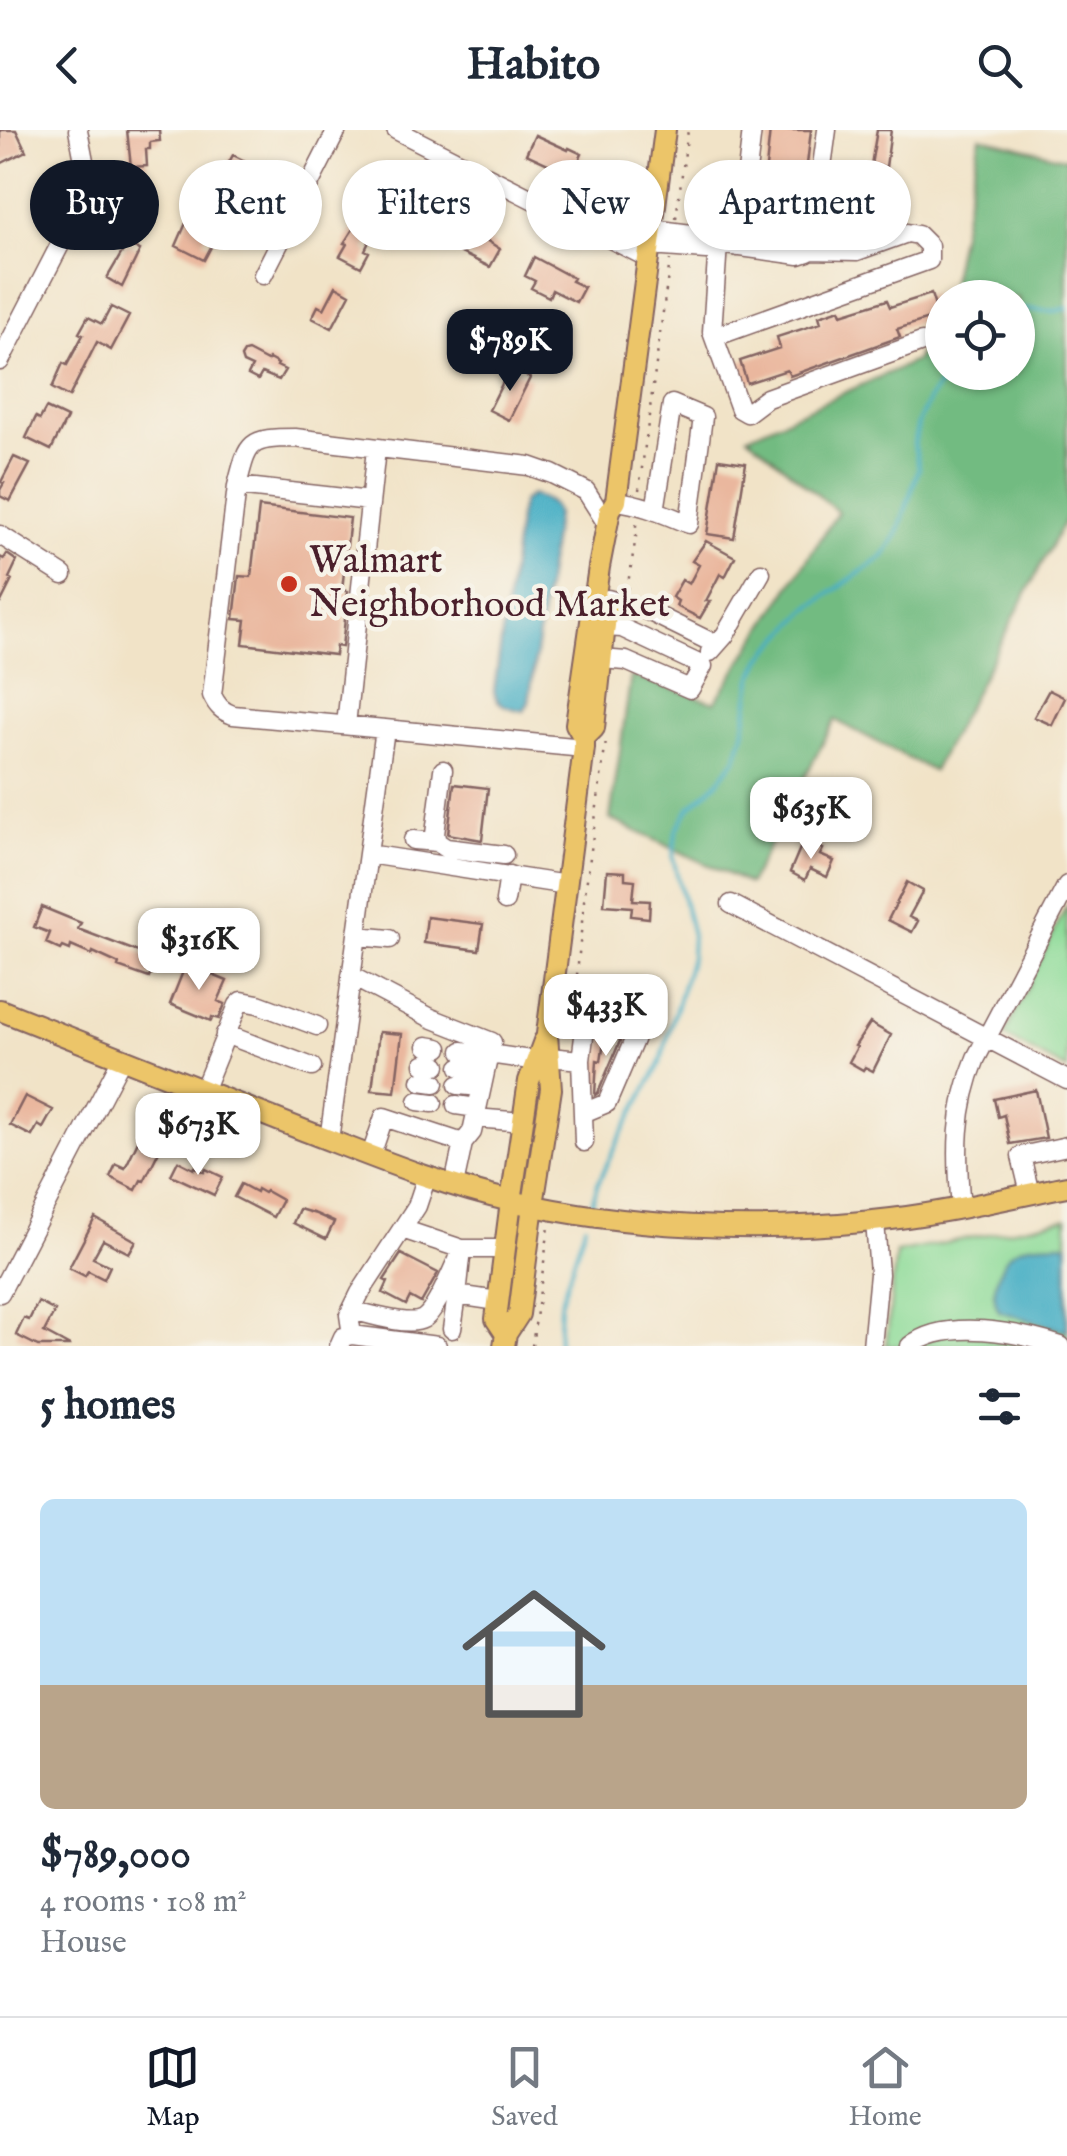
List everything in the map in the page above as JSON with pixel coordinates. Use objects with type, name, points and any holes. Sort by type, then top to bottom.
[{"type":"main road","points":[[663,160],[665,130]]},
{"type":"main road","points":[[636,505],[619,476],[658,250]]},
{"type":"main road","points":[[584,743],[576,724],[610,510],[636,505]]},
{"type":"main road","points":[[504,1340],[496,1318],[529,1081],[542,1059],[547,1034],[584,743],[594,728],[604,627],[617,602],[620,513],[636,505]]},
{"type":"main road","points":[[0,1010],[371,1156],[454,1185],[548,1208],[693,1226],[762,1227],[876,1221],[1067,1186]]},
{"type":"main road","points":[[504,1340],[520,1314],[548,1208],[551,1089],[542,1059]]},
{"type":"street","points":[[0,361],[80,206],[86,170],[78,130]]},
{"type":"street","points":[[263,275],[337,130]]},
{"type":"street","points":[[396,130],[526,186]]},
{"type":"street","points":[[748,160],[752,130]]},
{"type":"street","points":[[823,160],[827,130]]},
{"type":"street","points":[[714,337],[929,260],[929,246],[918,234],[911,233]]},
{"type":"street","points":[[718,250],[714,337],[740,410],[747,413],[767,398],[922,342]]},
{"type":"street","points":[[761,250],[799,255],[809,250],[860,250]]},
{"type":"street","points":[[672,404],[703,417],[689,524],[636,505],[672,404]]},
{"type":"street","points":[[584,743],[233,715],[223,711],[212,695],[237,486],[249,448],[264,438],[295,438],[529,466],[586,491],[608,524]]},
{"type":"street","points":[[346,725],[376,450]]},
{"type":"street","points":[[586,491],[619,476]]},
{"type":"street","points":[[237,486],[370,500]]},
{"type":"street","points":[[0,535],[63,576]]},
{"type":"street","points":[[601,659],[626,662],[690,688],[761,574]]},
{"type":"street","points":[[617,602],[648,611],[715,644]]},
{"type":"street","points":[[604,627],[622,628],[703,666]]},
{"type":"street","points":[[329,1140],[386,729]]},
{"type":"street","points":[[436,842],[443,770]]},
{"type":"street","points":[[414,840],[504,855]]},
{"type":"street","points":[[368,854],[567,885]]},
{"type":"street","points":[[505,901],[509,875]]},
{"type":"street","points":[[961,1208],[958,1123],[969,1076],[1067,884]]},
{"type":"street","points":[[731,904],[1067,1080]]},
{"type":"street","points":[[357,936],[390,939]]},
{"type":"street","points":[[351,976],[431,1018],[492,1042],[472,1132],[463,1143],[454,1185]]},
{"type":"street","points":[[203,1091],[242,1001],[317,1026]]},
{"type":"street","points":[[583,1112],[607,1103],[634,1040],[640,1010],[588,1003],[582,1015],[581,1060],[584,1142]]},
{"type":"street","points":[[550,1010],[582,1015]]},
{"type":"street","points":[[226,1034],[312,1067]]},
{"type":"street","points":[[0,1293],[122,1058]]},
{"type":"street","points":[[485,1070],[460,1068],[485,1070],[542,1059],[581,1060]]},
{"type":"street","points":[[456,1105],[523,1122]]},
{"type":"street","points":[[371,1156],[384,1117],[463,1143]]},
{"type":"street","points":[[1030,1194],[1022,1156],[1067,1146]]},
{"type":"street","points":[[360,1312],[376,1266],[417,1206],[427,1176]]},
{"type":"street","points":[[872,1346],[879,1274],[876,1221]]},
{"type":"street","points":[[402,1228],[462,1249],[505,1249]]},
{"type":"street","points":[[452,1329],[452,1288],[462,1249]]},
{"type":"street","points":[[437,1346],[345,1340],[349,1316],[360,1312],[412,1322],[423,1319],[452,1288]]},
{"type":"street","points":[[452,1288],[498,1301]]},
{"type":"street","points":[[910,1346],[918,1339],[950,1332],[988,1329],[1061,1346]]},
{"type":"path","points":[[664,224],[688,130]]},
{"type":"path","points":[[617,602],[636,537],[658,250]]},
{"type":"path","points":[[582,1015],[584,902],[607,734]]},
{"type":"path","points":[[532,1346],[548,1208]]},
{"type":"green space","points":[[980,137],[1067,159],[1067,516],[933,771],[835,720],[749,884],[610,819],[631,676],[715,702],[838,512],[748,436],[915,361],[925,344],[925,390],[1035,390],[1035,280],[951,280]]},
{"type":"green space","points":[[1067,905],[1067,1070],[1004,1036]]},
{"type":"green space","points":[[1067,1218],[1067,1346],[886,1346],[896,1253]]},
{"type":"water","points":[[531,495],[550,504],[556,515],[529,702],[524,711],[501,703],[494,691],[519,516],[522,502]]},
{"type":"water","points":[[1067,1244],[1067,1330],[999,1311],[995,1287],[1007,1257],[1021,1247]]},
{"type":"building","points":[[0,130],[16,130],[26,151],[0,164]]},
{"type":"building","points":[[127,130],[159,130],[160,141],[150,142],[147,160],[130,160]]},
{"type":"building","points":[[770,130],[811,130],[808,160],[767,160]]},
{"type":"building","points":[[877,130],[891,130],[887,160],[872,160]]},
{"type":"building","points":[[535,135],[582,154],[579,160],[539,160],[526,154]]},
{"type":"building","points":[[123,250],[140,250],[122,287],[107,278]]},
{"type":"building","points":[[184,250],[209,250],[204,260]]},
{"type":"building","points":[[344,250],[369,252],[361,267],[340,256]]},
{"type":"building","points":[[455,250],[499,250],[490,267]]},
{"type":"building","points":[[534,257],[584,287],[576,302],[552,290],[549,297],[531,288],[535,281],[525,276]]},
{"type":"building","points":[[336,286],[350,294],[332,328],[312,318],[318,306],[324,309]]},
{"type":"building","points":[[925,296],[925,320],[897,329],[900,337],[790,376],[787,370],[747,383],[740,361],[780,348],[777,337],[821,323],[819,316],[840,309],[842,314],[887,300],[890,307]]},
{"type":"building","points":[[111,307],[129,316],[111,350],[97,342],[69,397],[52,388],[63,363],[67,365],[83,335],[79,333],[88,317],[102,324]]},
{"type":"building","points":[[529,312],[557,327],[551,340],[544,336],[531,351],[513,342]]},
{"type":"building","points":[[248,351],[285,370],[279,380],[262,373],[258,380],[248,375],[252,367],[243,363],[241,357]]},
{"type":"building","points":[[510,368],[530,378],[509,420],[489,410]]},
{"type":"building","points":[[46,408],[67,418],[51,450],[26,438],[36,417],[40,419]]},
{"type":"building","points":[[14,457],[30,464],[10,501],[0,496],[0,490]]},
{"type":"building","points":[[719,459],[746,463],[734,538],[707,534]]},
{"type":"building","name":"Walmart Neighborhood Market","points":[[259,507],[350,518],[342,590],[348,591],[342,647],[336,646],[335,655],[243,644],[246,620],[234,619],[239,576],[251,577]]},
{"type":"building","points":[[706,541],[735,557],[725,577],[720,574],[700,618],[676,606],[678,601],[672,597],[682,580],[689,584],[699,565],[692,561]]},
{"type":"building","points":[[7,554],[17,561],[0,604],[0,557],[4,559]]},
{"type":"building","points":[[1049,690],[1065,698],[1052,725],[1034,717]]},
{"type":"building","points":[[454,784],[488,788],[482,840],[448,834]]},
{"type":"building","points":[[812,844],[823,849],[820,855],[834,861],[827,877],[810,869],[805,880],[790,872],[801,846],[809,850]]},
{"type":"building","points":[[607,871],[625,872],[625,879],[635,880],[633,900],[650,901],[649,918],[631,916],[632,907],[604,905]]},
{"type":"building","points":[[907,882],[923,891],[909,917],[918,921],[912,932],[888,920]]},
{"type":"building","points":[[42,907],[81,923],[78,929],[149,956],[147,961],[155,965],[149,978],[118,967],[119,964],[93,952],[92,955],[71,946],[70,950],[61,950],[46,943],[50,933],[34,927]]},
{"type":"building","points":[[427,917],[483,924],[479,950],[424,943]]},
{"type":"building","points":[[186,964],[227,981],[218,1001],[225,1004],[219,1019],[212,1017],[211,1021],[170,1004]]},
{"type":"building","points":[[870,1023],[891,1035],[873,1071],[849,1062]]},
{"type":"building","points":[[379,1032],[402,1034],[395,1092],[372,1090]]},
{"type":"building","points":[[605,1034],[617,1035],[620,1041],[595,1095],[597,1060],[601,1061]]},
{"type":"building","points":[[1036,1090],[1046,1138],[1010,1144],[1004,1115],[998,1117],[994,1099]]},
{"type":"building","points":[[25,1096],[53,1110],[43,1128],[38,1125],[32,1136],[10,1125]]},
{"type":"building","points":[[138,1141],[159,1151],[136,1190],[110,1177],[116,1164],[125,1168]]},
{"type":"building","points":[[178,1161],[223,1177],[214,1195],[171,1175]]},
{"type":"building","points":[[241,1184],[282,1200],[273,1217],[234,1197]]},
{"type":"building","points":[[299,1209],[334,1222],[326,1239],[293,1223]]},
{"type":"building","points":[[95,1218],[136,1241],[129,1253],[103,1240],[93,1258],[110,1266],[104,1279],[69,1268]]},
{"type":"building","points":[[401,1254],[438,1273],[421,1303],[410,1297],[406,1305],[383,1293],[388,1282],[384,1280]]},
{"type":"building","points":[[38,1302],[55,1311],[44,1332],[70,1346],[38,1346],[16,1335]]},
{"type":"waterway","points":[[1035,309],[1067,308]]},
{"type":"waterway","points":[[591,1206],[616,1145],[660,1064],[691,957],[692,935],[673,858],[676,831],[689,808],[716,784],[736,758],[744,734],[752,679],[762,658],[808,609],[884,556],[898,533],[919,468],[914,444],[918,423],[935,390]]},
{"type":"waterway","points":[[558,1346],[560,1304],[585,1225]]},
{"type":"place","name":"Walmart Neighborhood Market","points":[[289,584]]}]
